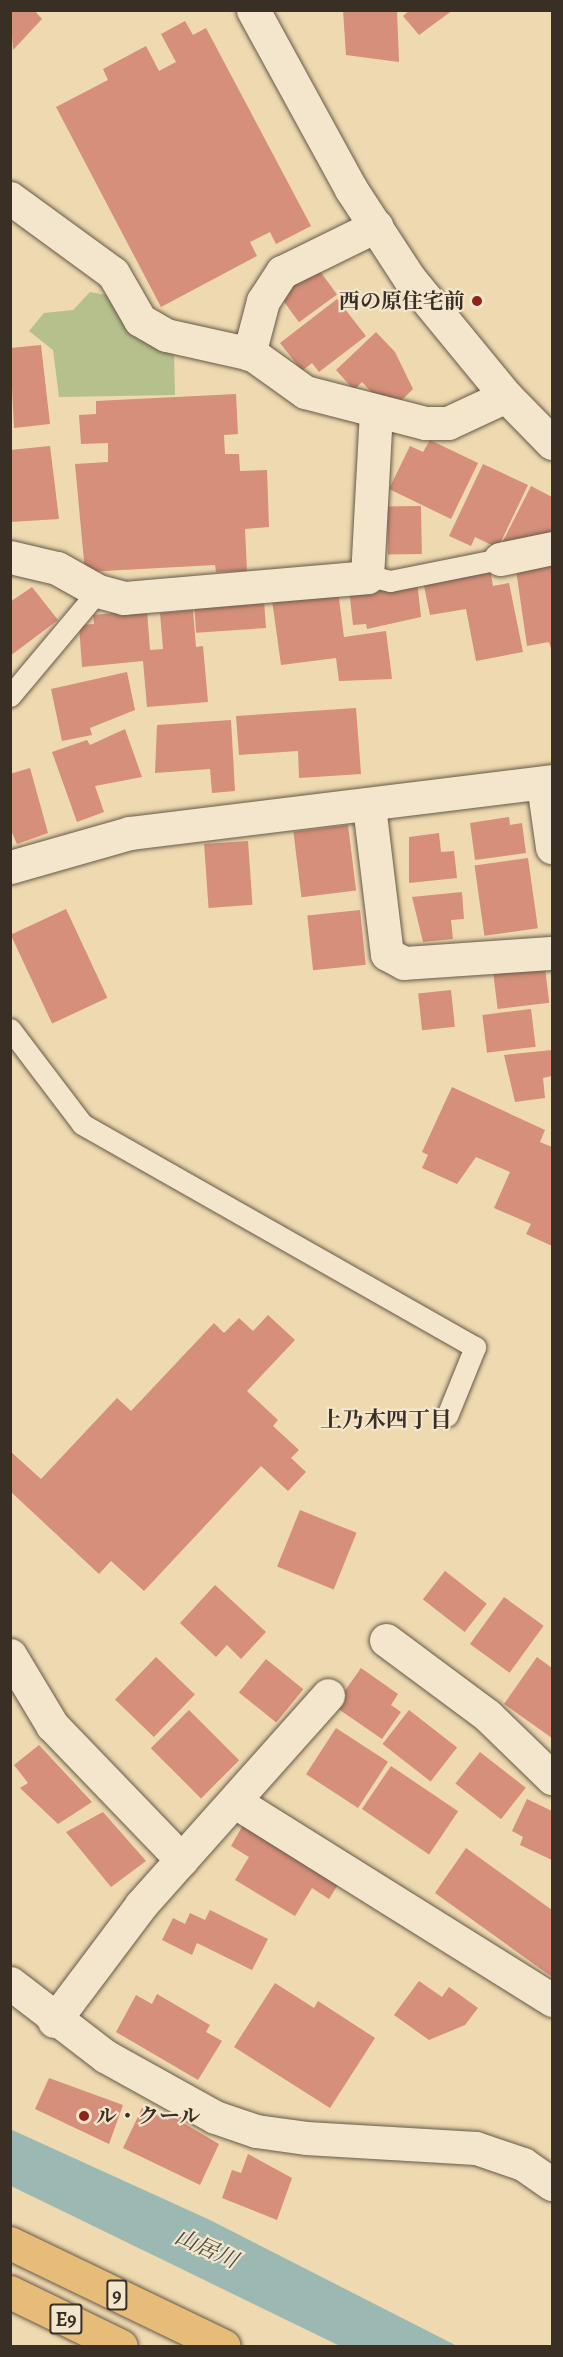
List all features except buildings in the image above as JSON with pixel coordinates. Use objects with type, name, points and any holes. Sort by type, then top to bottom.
[{"type":"highway","name":"9","points":[[10,2243],[224,2346]]},
{"type":"highway","name":"E9","points":[[10,2292],[121,2346]]},
{"type":"street","points":[[253,10],[376,226],[409,278],[506,396],[552,443]]},
{"type":"street","points":[[10,198],[113,273],[140,320],[166,335],[249,354],[305,392],[376,413],[448,423],[506,396]]},
{"type":"street","points":[[249,354],[263,301],[282,272],[376,226]]},
{"type":"street","points":[[10,557],[57,568],[98,591],[124,598],[369,576],[376,413]]},
{"type":"street","points":[[500,559],[552,548]]},
{"type":"street","points":[[10,867],[129,832],[369,806],[548,782],[552,847]]},
{"type":"street","points":[[369,806],[387,954],[404,963],[552,953]]},
{"type":"street","points":[[386,1640],[487,1715],[552,1778]]},
{"type":"street","points":[[10,1655],[52,1725],[182,1860]]},
{"type":"street","points":[[54,2020],[97,1958],[182,1860],[237,1803],[328,1695]]},
{"type":"street","points":[[237,1803],[552,2000]]},
{"type":"street","points":[[10,1983],[54,2020],[161,2088],[256,2131],[476,2148],[523,2164],[552,2184]]},
{"type":"lane","points":[[369,576],[390,581],[500,559]]},
{"type":"lane","points":[[10,696],[98,591]]},
{"type":"lane","points":[[10,1029],[82,1124],[476,1347],[447,1416]]},
{"type":"green space","points":[[90,292],[107,295],[133,334],[174,352],[175,395],[59,397],[53,350],[29,331],[44,313],[73,310]]},
{"type":"water","name":"山居川","points":[[10,2129],[210,2220],[457,2346],[340,2346],[11,2186]]},
{"type":"place","name":"西の原住宅前","points":[[477,301]]},
{"type":"place","name":"ル・クール","points":[[84,2116]]},
{"type":"district","name":"上乃木四丁目","points":[[386,1421]]}]
